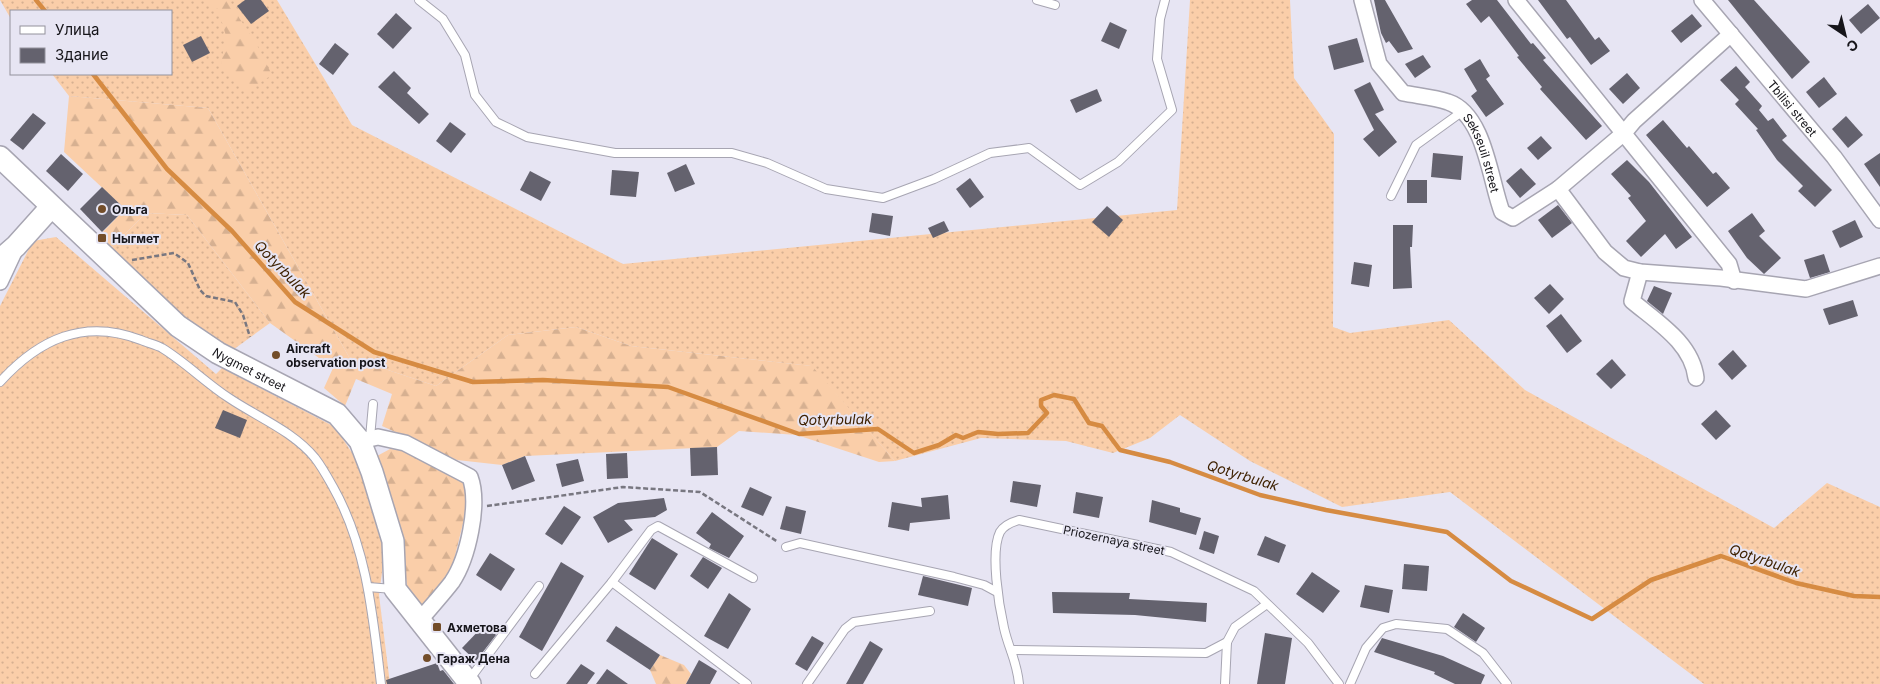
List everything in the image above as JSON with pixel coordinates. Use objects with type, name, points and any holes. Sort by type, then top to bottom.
[{"type":"main road","name":"Nygmet street","points":[[0,158],[178,326],[218,353],[338,414],[365,440],[393,541],[395,589]]},
{"type":"main road","points":[[0,260],[16,246],[50,207]]},
{"type":"main road","points":[[395,589],[468,683]]},
{"type":"street","name":"Sekseuil street","points":[[1362,0],[1379,64],[1403,93],[1450,102],[1463,111],[1482,140],[1502,212],[1513,218],[1558,189],[1624,133],[1634,121],[1731,34]]},
{"type":"street","points":[[1516,0],[1729,264],[1734,281]]},
{"type":"street","name":"Tbilisi street","points":[[1702,0],[1834,157],[1880,220]]},
{"type":"street","points":[[1558,189],[1605,252],[1624,268],[1640,272],[1806,289],[1880,266]]},
{"type":"street","points":[[0,282],[16,246]]},
{"type":"street","points":[[1640,272],[1632,301],[1676,338],[1694,363],[1696,378]]},
{"type":"street","points":[[365,440],[378,437],[405,443],[470,477],[475,490],[462,562],[452,581],[419,621]]},
{"type":"lane","points":[[419,0],[443,19],[465,55],[475,95],[480,102],[496,122],[528,137],[615,153],[732,153],[767,164],[826,188],[883,198],[990,153],[1029,148],[1080,185],[1118,162],[1172,110],[1157,59],[1160,20],[1165,0]]},
{"type":"lane","points":[[1037,0],[1055,6]]},
{"type":"lane","points":[[1391,196],[1416,145],[1463,111]]},
{"type":"lane","points":[[0,382],[17,362],[45,343],[72,333],[98,330],[129,335],[162,348],[210,386],[286,432],[316,459],[334,489],[356,539],[368,587],[381,684]]},
{"type":"lane","points":[[365,440],[373,404]]},
{"type":"lane","name":"Priozernaya street","points":[[1019,684],[1018,665],[1004,630],[997,592],[996,543],[1001,530],[1011,522],[1019,520],[1171,552],[1254,591],[1308,643],[1339,684]]},
{"type":"lane","points":[[535,674],[612,582],[651,530],[658,526],[753,578]]},
{"type":"lane","points":[[786,547],[800,544],[810,546],[954,577],[984,585],[997,592]]},
{"type":"lane","points":[[612,582],[747,684]]},
{"type":"lane","points":[[468,683],[539,586]]},
{"type":"lane","points":[[368,587],[395,589]]},
{"type":"lane","points":[[1224,684],[1227,642],[1235,627],[1268,604]]},
{"type":"lane","points":[[807,684],[845,629],[854,622],[930,611]]},
{"type":"lane","points":[[1350,684],[1366,648],[1382,628],[1396,624],[1447,629],[1483,654],[1507,684]]},
{"type":"lane","points":[[1011,650],[1206,653],[1227,642]]},
{"type":"path","points":[[130,260],[174,253],[188,263],[200,290],[206,296],[236,302],[243,315],[250,337]]},
{"type":"path","points":[[473,508],[623,487],[700,492],[786,547]]},
{"type":"green space","points":[[0,0],[277,0],[352,125],[623,264],[1177,210],[1190,0],[1290,0],[1294,78],[1334,134],[1333,327],[1350,333],[1449,320],[1525,390],[1774,528],[1827,483],[1880,507],[1880,684],[1704,684],[1450,492],[1342,507],[1250,461],[1180,415],[1150,438],[1113,453],[1066,441],[981,438],[895,461],[811,366],[631,346],[576,327],[508,335],[436,386],[349,357],[208,108],[69,96],[53,75],[172,75],[172,10],[10,10],[10,17]]},
{"type":"green space","points":[[202,0],[230,0],[230,4],[257,45],[272,75],[245,92],[221,63],[226,36],[218,9]]},
{"type":"green space","points":[[69,96],[208,108],[349,357],[436,386],[508,335],[576,327],[631,346],[812,366],[895,461],[879,462],[797,435],[739,431],[717,447],[525,456],[502,465],[457,460],[382,426],[392,394],[356,379],[345,406],[324,388],[333,368],[270,323],[187,215],[146,213],[109,250],[99,236],[125,209],[64,152]]},
{"type":"green space","points":[[146,213],[187,215],[270,323],[230,352],[179,320],[109,250]]},
{"type":"green space","points":[[56,237],[216,374],[222,368],[335,427],[358,462],[383,544],[384,558],[379,595],[390,684],[0,684],[0,306],[33,241]]},
{"type":"green space","points":[[390,449],[407,451],[466,480],[471,491],[451,572],[421,609],[408,592],[400,537],[377,456]]},
{"type":"green space","points":[[660,655],[684,665],[691,674],[686,684],[656,684],[650,670]]},
{"type":"building","points":[[245,0],[261,0],[269,11],[251,24],[237,6]]},
{"type":"building","points":[[1374,0],[1385,0],[1413,49],[1398,53],[1389,41],[1386,43],[1381,33]]},
{"type":"building","points":[[1472,0],[1497,0],[1531,44],[1533,43],[1546,58],[1543,60],[1602,126],[1586,140],[1540,89],[1542,87],[1517,57],[1519,56],[1489,16],[1481,23],[1466,4]]},
{"type":"building","points":[[1538,0],[1566,0],[1595,40],[1599,37],[1610,51],[1591,65],[1570,37],[1567,39]]},
{"type":"building","points":[[1728,0],[1754,0],[1810,62],[1792,79]]},
{"type":"building","points":[[1868,4],[1880,18],[1861,34],[1849,20]]},
{"type":"building","points":[[396,13],[412,28],[393,49],[377,34]]},
{"type":"building","points":[[1692,14],[1702,26],[1681,43],[1671,31]]},
{"type":"building","points":[[1110,22],[1127,30],[1119,49],[1101,41]]},
{"type":"building","points":[[201,36],[210,53],[192,62],[183,45]]},
{"type":"building","points":[[1357,38],[1364,62],[1334,70],[1328,46]]},
{"type":"building","points":[[335,43],[349,54],[333,75],[319,64]]},
{"type":"building","points":[[1423,55],[1431,67],[1415,78],[1405,64]]},
{"type":"building","points":[[1480,59],[1490,76],[1486,79],[1504,104],[1486,117],[1471,96],[1477,91],[1464,69]]},
{"type":"building","points":[[1736,66],[1750,82],[1745,87],[1762,106],[1759,110],[1768,121],[1773,118],[1787,136],[1782,140],[1832,190],[1815,207],[1798,191],[1803,186],[1777,160],[1756,130],[1758,129],[1735,104],[1739,100],[1720,80]]},
{"type":"building","points":[[394,71],[411,88],[407,93],[429,114],[419,124],[378,87]]},
{"type":"building","points":[[1627,73],[1640,88],[1623,104],[1609,89]]},
{"type":"building","points":[[1824,77],[1837,94],[1819,108],[1806,92]]},
{"type":"building","points":[[1370,82],[1384,110],[1375,114],[1397,142],[1379,157],[1363,139],[1374,130],[1354,90]]},
{"type":"building","points":[[1097,89],[1102,101],[1076,113],[1070,100]]},
{"type":"building","points":[[33,113],[46,123],[23,150],[10,140]]},
{"type":"building","points":[[1846,116],[1863,135],[1848,148],[1832,129]]},
{"type":"building","points":[[1663,120],[1687,148],[1689,146],[1713,174],[1716,172],[1730,188],[1707,207],[1646,135]]},
{"type":"building","points":[[450,122],[466,134],[451,153],[436,141]]},
{"type":"building","points":[[1541,136],[1552,148],[1538,160],[1527,148]]},
{"type":"building","points":[[1433,153],[1463,156],[1461,180],[1431,177]]},
{"type":"building","points":[[1880,153],[1880,187],[1864,164]]},
{"type":"building","points":[[61,154],[83,174],[68,191],[46,171]]},
{"type":"building","points":[[1627,160],[1649,182],[1692,237],[1676,249],[1665,234],[1641,257],[1626,241],[1646,221],[1628,198],[1631,196],[1611,174]]},
{"type":"building","points":[[686,164],[695,184],[675,192],[667,173]]},
{"type":"building","points":[[1521,168],[1536,184],[1520,198],[1506,181]]},
{"type":"building","points":[[612,170],[639,172],[636,197],[610,195]]},
{"type":"building","points":[[530,171],[551,182],[541,201],[520,190]]},
{"type":"building","points":[[970,178],[984,197],[970,208],[956,189]]},
{"type":"building","points":[[1407,180],[1427,180],[1427,203],[1407,203]]},
{"type":"building","name":"Ольга","points":[[102,187],[125,209],[102,232],[80,209]]},
{"type":"building","points":[[1558,205],[1572,223],[1552,238],[1538,220]]},
{"type":"building","points":[[1107,206],[1123,220],[1109,237],[1092,222]]},
{"type":"building","points":[[872,213],[893,216],[890,236],[869,232]]},
{"type":"building","points":[[1752,213],[1765,231],[1759,236],[1781,258],[1764,274],[1747,258],[1728,231]]},
{"type":"building","points":[[1855,220],[1863,237],[1840,248],[1832,231]]},
{"type":"building","points":[[944,221],[949,231],[933,238],[928,228]]},
{"type":"building","points":[[1393,225],[1413,225],[1412,247],[1410,247],[1412,288],[1393,289]]},
{"type":"building","points":[[1824,254],[1830,272],[1810,278],[1804,260]]},
{"type":"building","points":[[1354,262],[1372,265],[1369,287],[1351,284]]},
{"type":"building","points":[[1550,284],[1564,299],[1549,314],[1534,298]]},
{"type":"building","points":[[1654,286],[1672,293],[1663,314],[1647,301]]},
{"type":"building","points":[[1853,300],[1858,316],[1829,325],[1823,309]]},
{"type":"building","points":[[1561,314],[1582,341],[1567,353],[1546,326]]},
{"type":"building","points":[[1733,350],[1747,366],[1732,380],[1718,364]]},
{"type":"building","points":[[1612,359],[1626,375],[1611,389],[1596,374]]},
{"type":"building","points":[[223,410],[247,420],[240,438],[215,428]]},
{"type":"building","points":[[1716,410],[1731,426],[1716,440],[1701,424]]},
{"type":"building","points":[[717,447],[718,475],[691,476],[690,448]]},
{"type":"building","points":[[627,453],[628,478],[607,479],[606,454]]},
{"type":"building","points":[[525,456],[535,481],[512,490],[502,465]]},
{"type":"building","points":[[578,459],[584,481],[562,487],[556,464]]},
{"type":"building","points":[[1013,481],[1041,485],[1037,507],[1010,502]]},
{"type":"building","points":[[750,487],[772,497],[763,516],[741,507]]},
{"type":"building","points":[[1076,492],[1103,497],[1099,518],[1073,513]]},
{"type":"building","points":[[948,495],[950,519],[910,523],[909,531],[888,527],[892,502],[922,507],[921,498]]},
{"type":"building","points":[[664,498],[667,510],[655,517],[624,520],[633,530],[608,543],[593,517],[618,503]]},
{"type":"building","points":[[1152,500],[1180,508],[1180,512],[1201,518],[1196,535],[1149,522]]},
{"type":"building","points":[[564,506],[581,517],[562,545],[545,534]]},
{"type":"building","points":[[786,506],[806,511],[801,534],[780,529]]},
{"type":"building","points":[[712,512],[744,536],[729,558],[709,548],[711,544],[696,533]]},
{"type":"building","points":[[1204,531],[1219,536],[1214,554],[1199,549]]},
{"type":"building","points":[[1265,536],[1286,545],[1279,563],[1257,555]]},
{"type":"building","points":[[652,538],[678,554],[655,590],[629,574]]},
{"type":"building","points":[[490,553],[515,569],[501,591],[476,575]]},
{"type":"building","points":[[703,557],[722,568],[708,589],[690,576]]},
{"type":"building","points":[[561,562],[584,576],[542,651],[519,637]]},
{"type":"building","points":[[1404,564],[1429,566],[1427,591],[1402,589]]},
{"type":"building","points":[[1312,572],[1340,591],[1323,613],[1296,594]]},
{"type":"building","points":[[923,576],[972,588],[968,606],[918,595]]},
{"type":"building","points":[[1365,585],[1393,590],[1389,613],[1360,607]]},
{"type":"building","points":[[1052,592],[1130,593],[1129,599],[1207,603],[1206,622],[1135,615],[1053,613]]},
{"type":"building","points":[[729,593],[751,609],[728,649],[704,636]]},
{"type":"building","points":[[1463,613],[1485,628],[1476,642],[1454,627]]},
{"type":"building","points":[[485,624],[496,635],[476,661],[462,648]]},
{"type":"building","points":[[616,626],[660,655],[650,670],[606,641]]},
{"type":"building","points":[[1265,633],[1292,638],[1285,684],[1257,684]]},
{"type":"building","points":[[812,636],[824,643],[807,671],[795,664]]},
{"type":"building","points":[[1382,638],[1443,656],[1485,675],[1481,684],[1455,684],[1434,674],[1435,672],[1374,652]]},
{"type":"building","points":[[870,641],[883,649],[863,684],[846,684]]},
{"type":"building","points":[[699,660],[717,671],[710,684],[686,684]]},
{"type":"building","points":[[437,663],[440,671],[443,670],[454,684],[387,684],[386,680]]},
{"type":"building","points":[[581,664],[595,673],[587,684],[566,684]]},
{"type":"building","points":[[607,669],[628,684],[596,684]]},
{"type":"waterway","name":"Qotyrbulak","points":[[36,0],[44,10]]},
{"type":"waterway","name":"Qotyrbulak","points":[[94,75],[167,169],[232,231],[295,302],[374,352],[473,382],[543,380],[668,387],[799,434],[878,429],[914,453],[939,445],[956,435],[963,438],[978,432],[998,434],[1028,433],[1047,413],[1041,406],[1041,400],[1054,395],[1074,399],[1089,423],[1102,426],[1120,450],[1170,462],[1260,495],[1326,510],[1447,532],[1511,581],[1592,619],[1651,580],[1721,556],[1796,583],[1854,596],[1880,597]]},
{"type":"place","name":"Ольга","points":[[102,209]]},
{"type":"place","name":"Ныгмет","points":[[102,238]]},
{"type":"place","name":"Aircraft observation post","points":[[276,355]]},
{"type":"place","name":"Ахметова","points":[[437,627]]},
{"type":"place","name":"Гараж Дена","points":[[427,658]]}]
